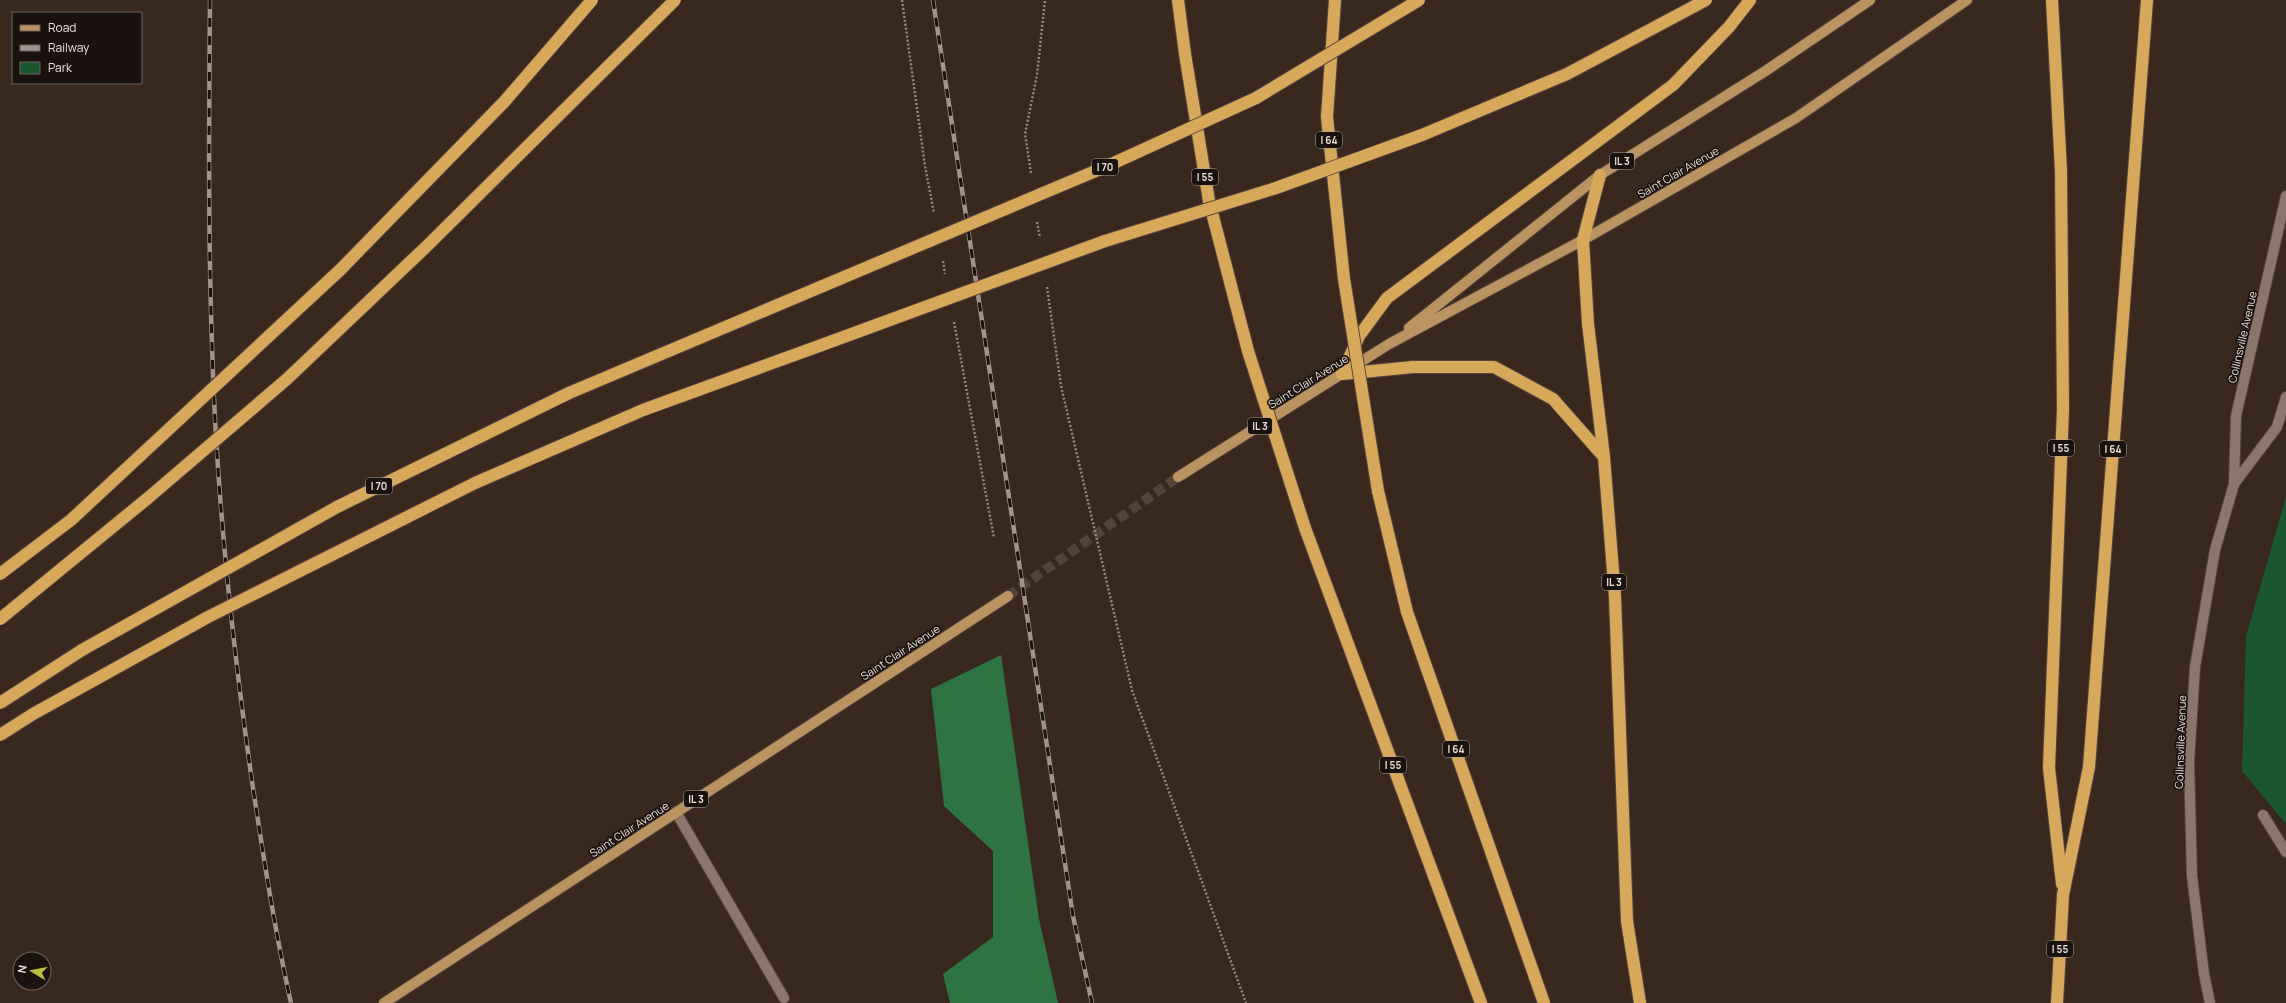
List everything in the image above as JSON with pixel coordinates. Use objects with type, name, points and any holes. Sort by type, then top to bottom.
[{"type":"highway","points":[[0,574],[72,520],[340,270],[504,102],[592,0]]},
{"type":"highway","points":[[0,619],[148,498],[286,379],[429,244],[675,0]]},
{"type":"highway","name":"I 55","points":[[1178,0],[1184,54],[1209,201],[1248,352],[1305,528],[1481,1003]]},
{"type":"highway","name":"I 64","points":[[1335,0],[1327,117],[1344,279],[1378,492],[1407,612],[1544,1003]]},
{"type":"highway","name":"I 70","points":[[0,703],[82,650],[338,507],[569,394],[1105,167],[1256,98],[1419,0]]},
{"type":"highway","points":[[0,735],[33,714],[208,617],[482,480],[643,410],[1105,241],[1276,188],[1422,135],[1567,74],[1706,0]]},
{"type":"highway","points":[[1342,374],[1359,336],[1387,298],[1674,85],[1729,27],[1750,0]]},
{"type":"highway","name":"I 55","points":[[2052,0],[2061,171],[2063,409],[2049,768],[2063,895],[2058,1003]]},
{"type":"highway","name":"I 64","points":[[2063,895],[2089,767],[2147,0]]},
{"type":"highway","points":[[1600,175],[1583,240],[1588,324],[1604,456]]},
{"type":"highway","name":"IL 3","points":[[1342,374],[1413,367],[1494,367],[1553,399],[1604,456],[1615,597],[1627,921],[1640,1003]]},
{"type":"main road","name":"Saint Clair Avenue","points":[[1389,344],[1600,175],[1767,70],[1870,0]]},
{"type":"main road","name":"Saint Clair Avenue","points":[[1178,477],[1389,344],[1583,240],[1796,118],[1967,0]]},
{"type":"main road","name":"Collinsville Avenue","points":[[2210,1003],[2204,974],[2192,876],[2189,762],[2195,667],[2215,550],[2234,484],[2236,416],[2286,196]]},
{"type":"main road","name":"Collinsville Avenue","points":[[2234,484],[2277,427],[2286,397]]},
{"type":"main road","name":"Saint Clair Avenue","points":[[384,1003],[1008,596]]},
{"type":"main road","points":[[676,812],[784,998]]},
{"type":"main road","points":[[2262,816],[2286,852]]},
{"type":"path","points":[[902,0],[925,166],[935,220]]},
{"type":"path","points":[[1032,181],[1025,134],[1037,75],[1045,0]]},
{"type":"path","points":[[1037,221],[1041,244]]},
{"type":"path","points":[[942,259],[946,282]]},
{"type":"path","points":[[1046,283],[1061,386],[1132,690],[1246,1003]]},
{"type":"path","points":[[954,321],[994,538]]},
{"type":"green space","points":[[2286,497],[2286,824],[2242,771],[2246,636]]},
{"type":"green space","points":[[1001,655],[1039,919],[1058,1003],[950,1003],[943,974],[993,937],[993,851],[944,806],[931,689]]},
{"type":"tunnel","points":[[1008,596],[1178,477]]},
{"type":"railway","points":[[210,0],[210,259],[214,401],[221,512],[238,678],[253,788],[275,923],[291,1003]]},
{"type":"railway","points":[[933,0],[1073,916],[1092,1003]]}]
